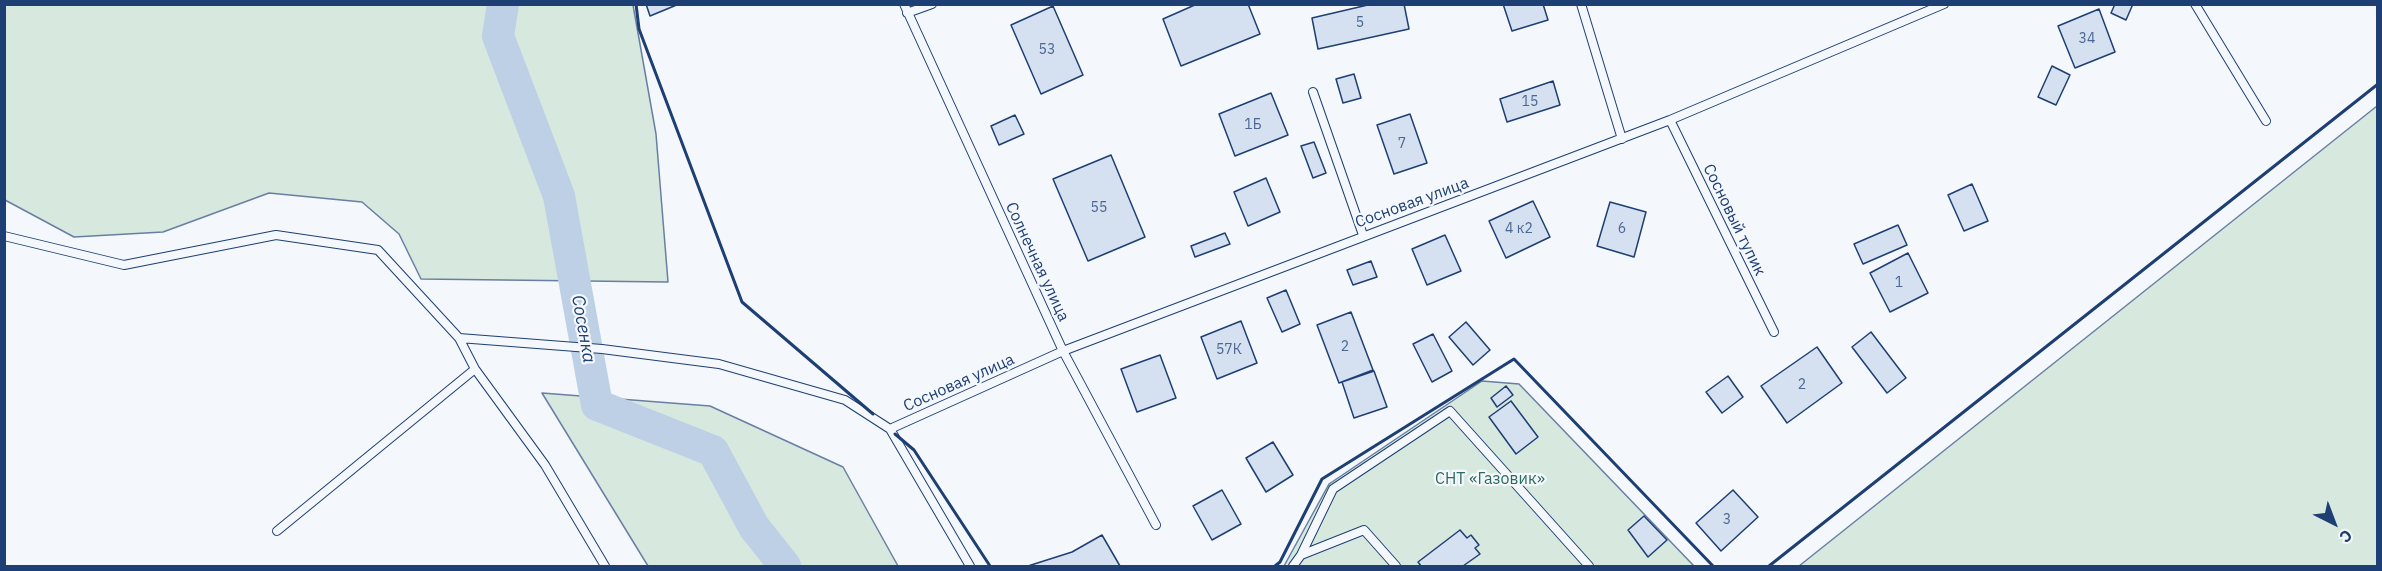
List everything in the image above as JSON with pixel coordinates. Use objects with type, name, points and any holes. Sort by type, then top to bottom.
[{"type":"lane","name":"Солнечная улица","points":[[904,4],[1063,351],[1156,525]]},
{"type":"lane","points":[[907,13],[932,4]]},
{"type":"lane","points":[[1581,4],[1622,139]]},
{"type":"lane","name":"Сосновая улица","points":[[890,429],[1063,351],[1363,235],[1622,139],[1944,4]]},
{"type":"lane","points":[[2195,4],[2266,121]]},
{"type":"lane","points":[[1313,92],[1363,235]]},
{"type":"lane","name":"Сосновый тупик","points":[[1670,120],[1774,332]]},
{"type":"lane","points":[[4,236],[124,265],[276,235],[378,250],[459,338],[475,369],[545,465],[605,567]]},
{"type":"lane","points":[[459,338],[602,349],[731,368],[845,400],[890,429],[970,567]]},
{"type":"lane","points":[[277,531],[475,369]]},
{"type":"lane","points":[[1293,567],[1333,489],[1450,411],[1589,567]]},
{"type":"lane","points":[[1301,555],[1364,530],[1396,567]]},
{"type":"green space","points":[[4,5],[633,5],[656,134],[668,282],[421,279],[399,234],[362,202],[269,193],[163,232],[74,237],[5,200]]},
{"type":"green space","points":[[2377,106],[2377,566],[1799,566]]},
{"type":"green space","name":"СНТ «Газовик»","points":[[1482,381],[1519,384],[1694,566],[1284,566],[1329,484]]},
{"type":"green space","points":[[542,393],[710,406],[843,467],[898,566],[648,566]]},
{"type":"building","points":[[646,4],[679,4],[650,16]]},
{"type":"building","points":[[1197,4],[1248,4],[1260,34],[1181,66],[1163,19]]},
{"type":"building","points":[[1372,4],[1404,4],[1409,29],[1318,49],[1312,18]]},
{"type":"building","points":[[1503,4],[1543,4],[1548,20],[1512,31]]},
{"type":"building","points":[[2115,4],[2133,4],[2126,20],[2111,13]]},
{"type":"building","points":[[1053,6],[1083,75],[1041,94],[1011,25]]},
{"type":"building","points":[[2099,9],[2115,52],[2075,68],[2058,26]]},
{"type":"building","points":[[2052,66],[2070,75],[2056,105],[2038,97]]},
{"type":"building","points":[[1354,74],[1361,98],[1343,103],[1336,79]]},
{"type":"building","points":[[1553,81],[1560,105],[1507,122],[1500,99]]},
{"type":"building","points":[[1271,93],[1288,135],[1235,156],[1219,114]]},
{"type":"building","points":[[1410,114],[1427,163],[1394,174],[1377,125]]},
{"type":"building","points":[[1015,115],[1024,134],[999,145],[991,126]]},
{"type":"building","points":[[1314,142],[1326,173],[1313,178],[1301,146]]},
{"type":"building","points":[[1111,155],[1145,237],[1088,261],[1053,179]]},
{"type":"building","points":[[1266,178],[1280,212],[1248,226],[1234,192]]},
{"type":"building","points":[[1972,184],[1988,221],[1964,231],[1948,195]]},
{"type":"building","points":[[1533,201],[1550,237],[1506,258],[1489,221]]},
{"type":"building","points":[[1610,202],[1646,212],[1634,257],[1597,246]]},
{"type":"building","points":[[1898,225],[1907,245],[1863,264],[1854,244]]},
{"type":"building","points":[[1225,233],[1230,244],[1195,257],[1191,246]]},
{"type":"building","points":[[1445,235],[1461,271],[1427,285],[1412,249]]},
{"type":"building","points":[[1908,253],[1928,293],[1890,312],[1870,273]]},
{"type":"building","points":[[1371,261],[1377,277],[1353,285],[1347,270]]},
{"type":"building","points":[[1286,290],[1300,324],[1282,332],[1267,298]]},
{"type":"building","points":[[1351,312],[1373,370],[1339,383],[1317,325]]},
{"type":"building","points":[[1241,321],[1257,363],[1217,379],[1201,337]]},
{"type":"building","points":[[1466,322],[1490,350],[1473,365],[1449,337]]},
{"type":"building","points":[[1871,332],[1906,378],[1887,393],[1852,347]]},
{"type":"building","points":[[1433,334],[1452,371],[1432,382],[1413,344]]},
{"type":"building","points":[[1817,347],[1842,383],[1787,423],[1761,386]]},
{"type":"building","points":[[1160,355],[1176,398],[1137,412],[1121,369]]},
{"type":"building","points":[[1374,371],[1387,407],[1354,418],[1342,382]]},
{"type":"building","points":[[1728,376],[1743,397],[1722,413],[1706,392]]},
{"type":"building","points":[[1506,386],[1513,395],[1497,407],[1491,398]]},
{"type":"building","points":[[1511,401],[1538,437],[1516,454],[1489,417]]},
{"type":"building","points":[[1273,442],[1293,475],[1266,492],[1246,458]]},
{"type":"building","points":[[1222,490],[1241,524],[1212,540],[1193,506]]},
{"type":"building","points":[[1733,490],[1758,517],[1721,551],[1696,523]]},
{"type":"building","points":[[1644,516],[1667,540],[1648,557],[1628,530]]},
{"type":"building","points":[[1460,530],[1467,538],[1471,535],[1479,545],[1475,548],[1480,554],[1463,566],[1421,566],[1418,562]]},
{"type":"building","points":[[1102,535],[1120,566],[1028,566],[1072,552]]},
{"type":"waterway","name":"Сосенка","points":[[503,4],[498,36],[559,196],[597,405],[713,451],[754,527],[785,566]]},
{"type":"wall","points":[[636,4],[639,29],[742,302],[873,414]]},
{"type":"wall","points":[[1769,566],[2378,84]]},
{"type":"wall","points":[[1275,566],[1280,562],[1322,479],[1514,359],[1713,566]]},
{"type":"wall","points":[[895,434],[914,450],[990,566]]}]
